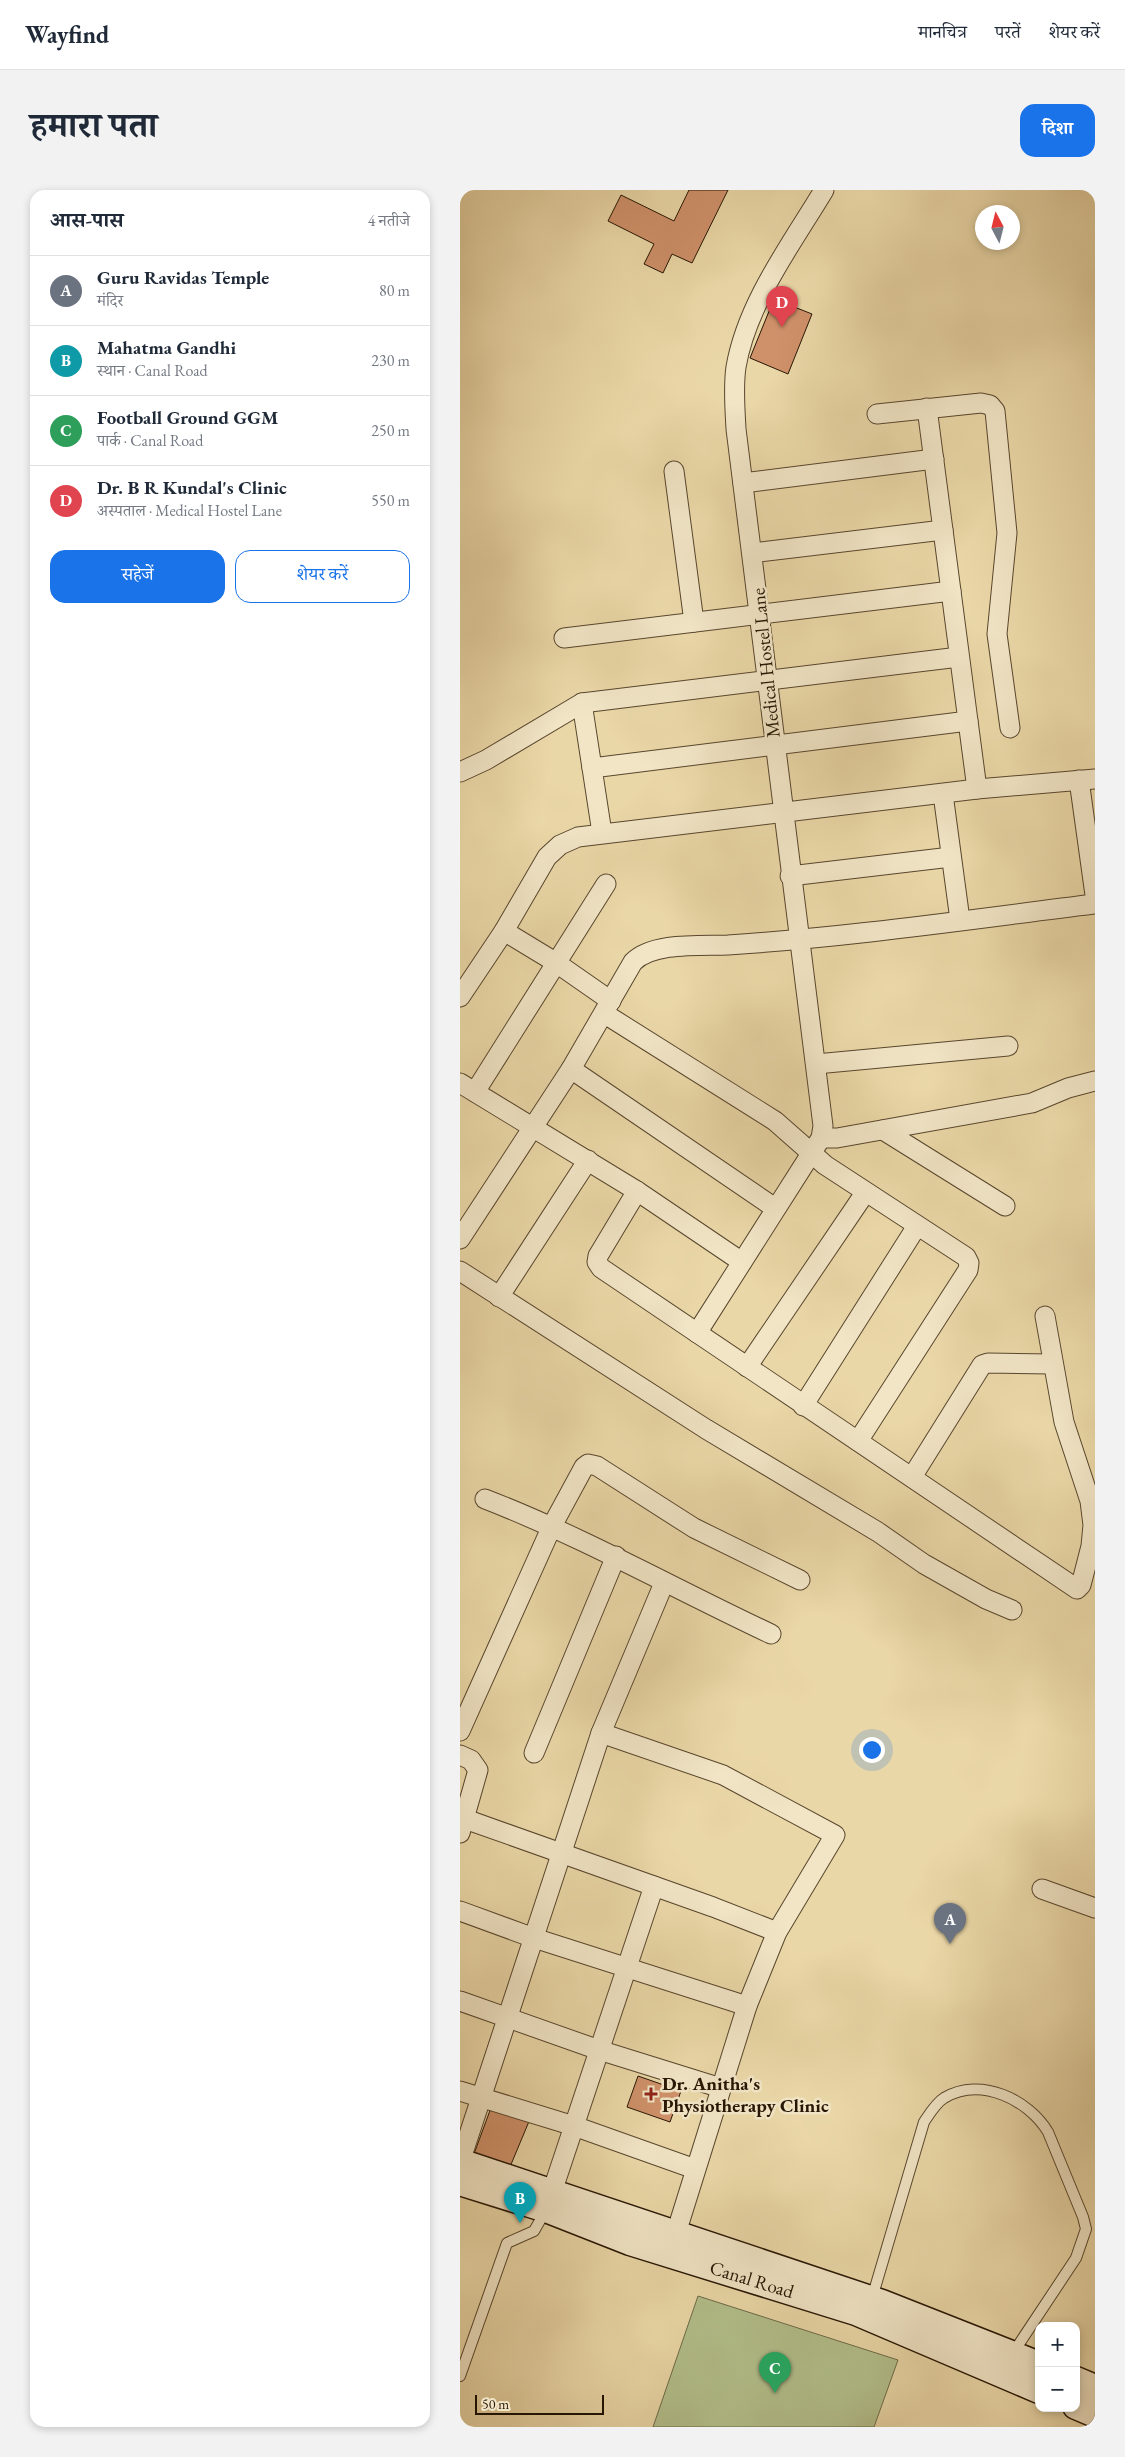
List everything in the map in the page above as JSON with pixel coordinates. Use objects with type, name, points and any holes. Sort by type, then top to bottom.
[{"type":"main road","name":"Canal Road","points":[[460,2162],[549,2201],[630,2242],[673,2244],[871,2299],[1035,2364]]},
{"type":"main road","name":"Canal Road","points":[[460,2182],[549,2201]]},
{"type":"main road","name":"Canal Road","points":[[673,2244],[856,2312],[1035,2388]]},
{"type":"main road","points":[[1080,2382],[1095,2388]]},
{"type":"main road","points":[[1080,2408],[1095,2414]]},
{"type":"street","name":"Medical Hostel Lane","points":[[816,1146],[822,1112],[798,940],[736,429],[735,370],[741,343],[770,280],[824,190]]},
{"type":"street","points":[[877,414],[986,403],[994,411],[1007,534],[997,634],[1010,728]]},
{"type":"street","points":[[927,408],[977,789]]},
{"type":"street","points":[[743,483],[934,459]]},
{"type":"street","points":[[674,471],[694,622]]},
{"type":"street","points":[[752,553],[943,530]]},
{"type":"street","points":[[564,638],[951,592]]},
{"type":"street","points":[[460,772],[486,760],[582,703],[959,657]]},
{"type":"street","points":[[582,703],[602,833]]},
{"type":"street","points":[[592,768],[968,721]]},
{"type":"street","points":[[463,987],[504,931],[548,857],[560,845],[578,837],[602,833],[783,814],[977,789],[1087,780],[1095,895]]},
{"type":"street","points":[[943,794],[960,920]]},
{"type":"street","points":[[790,876],[951,857]]},
{"type":"street","points":[[606,884],[555,962],[467,1088],[637,1191],[742,1262]]},
{"type":"street","points":[[460,1238],[571,1069],[633,962],[641,954],[651,950],[798,940],[1095,904]]},
{"type":"street","points":[[504,931],[555,962],[608,1007],[775,1121],[816,1146],[865,1193],[966,1258],[968,1270],[858,1442]]},
{"type":"street","points":[[816,1064],[1008,1046]]},
{"type":"street","points":[[571,1069],[776,1208]]},
{"type":"street","points":[[697,1333],[816,1146],[837,1138],[1032,1103],[1068,1088],[1095,1081]]},
{"type":"street","points":[[883,1130],[1005,1206]]},
{"type":"street","points":[[499,1297],[588,1160]]},
{"type":"street","points":[[637,1191],[598,1256],[597,1262],[601,1268],[803,1406],[912,1476],[1072,1588],[1079,1588],[1091,1546],[1093,1525],[1090,1501],[1064,1422],[1052,1364],[1045,1316]]},
{"type":"street","points":[[747,1367],[865,1193]]},
{"type":"street","points":[[803,1406],[918,1226]]},
{"type":"street","points":[[460,1271],[706,1429],[878,1532],[924,1564],[986,1599],[1012,1610]]},
{"type":"street","points":[[912,1476],[982,1365],[988,1363],[1052,1364]]},
{"type":"street","points":[[460,1730],[552,1526],[584,1467],[592,1464],[694,1528],[800,1580]]},
{"type":"street","points":[[485,1499],[552,1526],[616,1556],[664,1583],[771,1634]]},
{"type":"street","points":[[534,1752],[616,1556]]},
{"type":"street","points":[[460,2162],[601,1734],[664,1583]]},
{"type":"street","points":[[601,1734],[723,1775],[835,1835],[777,1932],[747,2006],[673,2244]]},
{"type":"street","points":[[460,1755],[471,1760],[478,1770],[462,1826],[562,1855],[654,1886],[777,1932]]},
{"type":"street","points":[[549,2201],[654,1886]]},
{"type":"street","points":[[1042,1889],[1095,1908]]},
{"type":"street","points":[[460,1911],[534,1938],[747,2006]]},
{"type":"street","points":[[460,2001],[599,2050],[720,2088]]},
{"type":"street","points":[[460,2090],[574,2126],[695,2169]]},
{"type":"lane","points":[[871,2299],[924,2122],[928,2116],[942,2099],[953,2094],[978,2090],[992,2091],[1010,2098],[1030,2108],[1041,2120],[1048,2132],[1083,2217],[1086,2229],[1076,2258],[1012,2355]]},
{"type":"lane","points":[[460,2376],[507,2242],[534,2231],[549,2201]]},
{"type":"green space","points":[[698,2296],[898,2360],[874,2427],[653,2427]]},
{"type":"building","points":[[689,190],[728,190],[692,263],[672,254],[663,273],[644,264],[654,244],[608,221],[621,195],[674,221]]},
{"type":"building","points":[[774,299],[812,314],[788,374],[750,358]]},
{"type":"building","points":[[638,2076],[681,2091],[670,2122],[627,2107]]},
{"type":"building","points":[[492,2105],[530,2119],[507,2174],[471,2162]]},
{"type":"place","name":"Dr. B R Kundal's Clinic","points":[[782,327]]},
{"type":"place","name":"Guru Ravidas Temple","points":[[950,1944]]},
{"type":"place","name":"Dr. Anitha's Physiotherapy Clinic","points":[[651,2094]]},
{"type":"place","name":"Mahatma Gandhi","points":[[520,2223]]},
{"type":"place","name":"Football Ground GGM","points":[[775,2393]]}]
